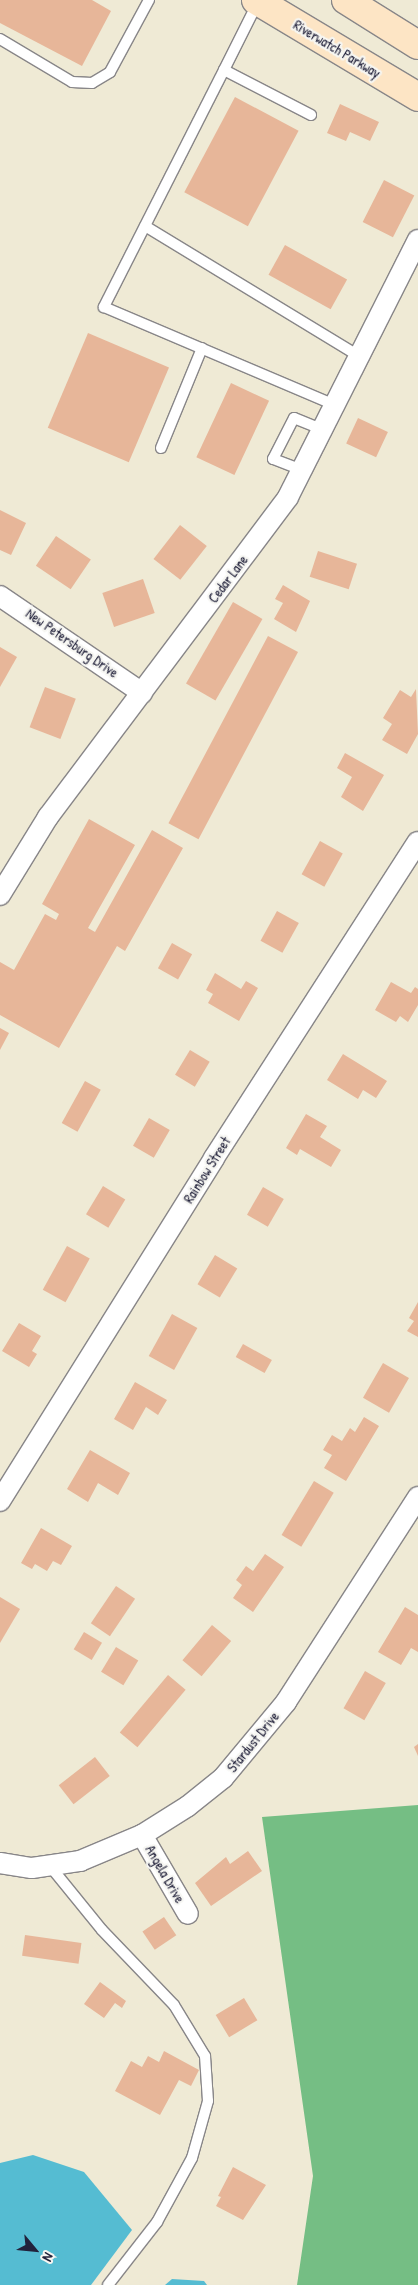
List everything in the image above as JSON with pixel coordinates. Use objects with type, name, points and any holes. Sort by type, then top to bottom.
[{"type":"main road","points":[[346,0],[418,44]]},
{"type":"main road","name":"Riverwatch Parkway","points":[[257,1],[418,97]]},
{"type":"street","name":"Cedar Lane","points":[[0,895],[48,817],[267,528],[302,470],[323,430],[418,240]]},
{"type":"street","name":"New Petersburg Drive","points":[[0,596],[142,693]]},
{"type":"street","name":"Rainbow Street","points":[[0,1501],[214,1158],[418,842]]},
{"type":"street","name":"Stardust Drive","points":[[0,1863],[32,1868],[80,1861],[142,1835],[188,1806],[223,1778],[273,1718],[418,1498]]},
{"type":"street","name":"Angela Drive","points":[[142,1835],[188,1914]]},
{"type":"lane","points":[[0,39],[72,82],[92,83],[110,72],[149,1]]},
{"type":"lane","points":[[257,1],[104,307],[335,405]]},
{"type":"lane","points":[[224,70],[311,115]]},
{"type":"lane","points":[[145,226],[359,356]]},
{"type":"lane","points":[[161,448],[202,348]]},
{"type":"lane","points":[[302,470],[274,459],[294,418],[323,430]]},
{"type":"lane","points":[[50,1866],[102,1930],[174,2005],[205,2056],[208,2102],[192,2158],[157,2222],[108,2285]]},
{"type":"green space","points":[[418,1805],[418,2285],[297,2285],[313,2176],[262,1817]]},
{"type":"water","points":[[33,2155],[84,2172],[132,2230],[91,2285],[0,2285],[0,2163]]},
{"type":"water","points":[[172,2279],[204,2281],[207,2285],[165,2285]]},
{"type":"building","points":[[0,0],[92,0],[111,11],[82,66],[0,23]]},
{"type":"building","points":[[235,97],[299,131],[248,226],[184,192]]},
{"type":"building","points":[[340,104],[379,122],[370,141],[350,132],[346,141],[327,133]]},
{"type":"building","points":[[384,180],[414,195],[393,237],[363,222]]},
{"type":"building","points":[[285,245],[347,279],[331,309],[269,275]]},
{"type":"building","points":[[88,333],[169,367],[129,462],[48,428]]},
{"type":"building","points":[[231,383],[269,401],[234,475],[196,457]]},
{"type":"building","points":[[358,418],[388,432],[376,457],[346,443]]},
{"type":"building","points":[[0,510],[26,523],[11,555],[0,550]]},
{"type":"building","points":[[180,525],[207,546],[180,580],[154,559]]},
{"type":"building","points":[[56,536],[91,559],[71,589],[36,566]]},
{"type":"building","points":[[318,551],[357,564],[349,589],[310,577]]},
{"type":"building","points":[[143,579],[155,613],[114,627],[102,593]]},
{"type":"building","points":[[283,585],[310,601],[296,632],[274,619],[283,603],[275,599]]},
{"type":"building","points":[[233,602],[262,619],[215,700],[186,683]]},
{"type":"building","points":[[268,636],[298,652],[198,839],[168,823]]},
{"type":"building","points":[[0,647],[17,657],[0,687]]},
{"type":"building","points":[[45,687],[76,699],[60,739],[30,727]]},
{"type":"building","points":[[416,689],[418,734],[407,754],[382,740],[392,724],[383,718],[400,690],[411,697]]},
{"type":"building","points":[[345,753],[384,775],[363,811],[341,797],[352,777],[337,768]]},
{"type":"building","points":[[89,819],[135,845],[88,928],[95,932],[152,830],[183,848],[125,951],[117,946],[59,1048],[0,1015],[0,962],[14,970],[45,914],[56,920],[59,914],[42,904]]},
{"type":"building","points":[[320,841],[343,854],[324,887],[302,874]]},
{"type":"building","points":[[277,911],[299,923],[282,953],[261,941]]},
{"type":"building","points":[[172,943],[192,954],[178,980],[158,968]]},
{"type":"building","points":[[215,973],[241,989],[246,981],[258,988],[239,1021],[208,1003],[213,994],[206,990]]},
{"type":"building","points":[[391,982],[411,993],[415,987],[418,989],[418,1005],[408,1022],[400,1016],[396,1022],[375,1010]]},
{"type":"building","points":[[0,1028],[9,1033],[0,1050]]},
{"type":"building","points":[[190,1050],[210,1062],[195,1087],[175,1075]]},
{"type":"building","points":[[343,1054],[387,1081],[376,1098],[363,1090],[358,1099],[327,1080]]},
{"type":"building","points":[[85,1081],[101,1090],[77,1132],[62,1123]]},
{"type":"building","points":[[306,1114],[327,1126],[320,1137],[341,1150],[331,1167],[300,1149],[297,1155],[286,1148]]},
{"type":"building","points":[[149,1118],[170,1130],[154,1158],[133,1146]]},
{"type":"building","points":[[103,1186],[125,1199],[108,1228],[86,1214]]},
{"type":"building","points":[[263,1187],[284,1199],[268,1227],[247,1215]]},
{"type":"building","points":[[67,1246],[90,1259],[65,1302],[43,1290]]},
{"type":"building","points":[[215,1255],[237,1268],[220,1298],[197,1284]]},
{"type":"building","points":[[418,1302],[418,1337],[407,1331],[414,1321],[409,1318]]},
{"type":"building","points":[[172,1314],[197,1328],[174,1370],[149,1356]]},
{"type":"building","points":[[19,1323],[41,1336],[32,1351],[37,1354],[29,1367],[2,1351]]},
{"type":"building","points":[[243,1344],[272,1360],[265,1373],[236,1357]]},
{"type":"building","points":[[383,1363],[409,1378],[389,1413],[363,1398]]},
{"type":"building","points":[[135,1382],[167,1400],[158,1415],[146,1407],[133,1430],[114,1419]]},
{"type":"building","points":[[364,1417],[379,1426],[346,1481],[324,1468],[332,1455],[323,1450],[332,1435],[342,1441],[350,1428],[355,1432]]},
{"type":"building","points":[[90,1450],[130,1473],[118,1495],[98,1483],[88,1502],[67,1489]]},
{"type":"building","points":[[314,1481],[334,1493],[301,1547],[282,1535]]},
{"type":"building","points":[[41,1528],[72,1546],[61,1565],[53,1561],[47,1571],[35,1564],[32,1569],[21,1563]]},
{"type":"building","points":[[265,1554],[284,1567],[253,1612],[233,1598],[242,1585],[236,1580],[246,1566],[253,1571]]},
{"type":"building","points":[[116,1586],[135,1599],[110,1636],[91,1623]]},
{"type":"building","points":[[0,1597],[20,1609],[0,1643]]},
{"type":"building","points":[[405,1607],[418,1615],[418,1652],[411,1648],[401,1665],[378,1652]]},
{"type":"building","points":[[212,1625],[231,1641],[202,1676],[182,1660]]},
{"type":"building","points":[[84,1632],[102,1643],[92,1660],[74,1649]]},
{"type":"building","points":[[116,1647],[138,1660],[123,1685],[101,1672]]},
{"type":"building","points":[[365,1671],[386,1683],[364,1720],[344,1708]]},
{"type":"building","points":[[168,1675],[186,1690],[137,1747],[120,1732]]},
{"type":"building","points":[[418,1744],[418,1756],[414,1747]]},
{"type":"building","points":[[95,1757],[110,1776],[74,1804],[59,1785]]},
{"type":"building","points":[[248,1851],[262,1871],[211,1906],[195,1883],[226,1857],[230,1864]]},
{"type":"building","points":[[164,1917],[176,1935],[155,1950],[142,1932]]},
{"type":"building","points":[[25,1935],[81,1943],[79,1964],[22,1956]]},
{"type":"building","points":[[100,1982],[126,2001],[122,2008],[115,2003],[104,2018],[84,2004]]},
{"type":"building","points":[[244,1998],[257,2020],[229,2037],[216,2015]]},
{"type":"building","points":[[164,2051],[199,2070],[191,2086],[179,2080],[160,2115],[115,2091],[131,2061],[142,2067],[148,2056],[159,2062]]},
{"type":"building","points":[[233,2167],[266,2185],[243,2220],[216,2206],[221,2197],[218,2196]]}]
